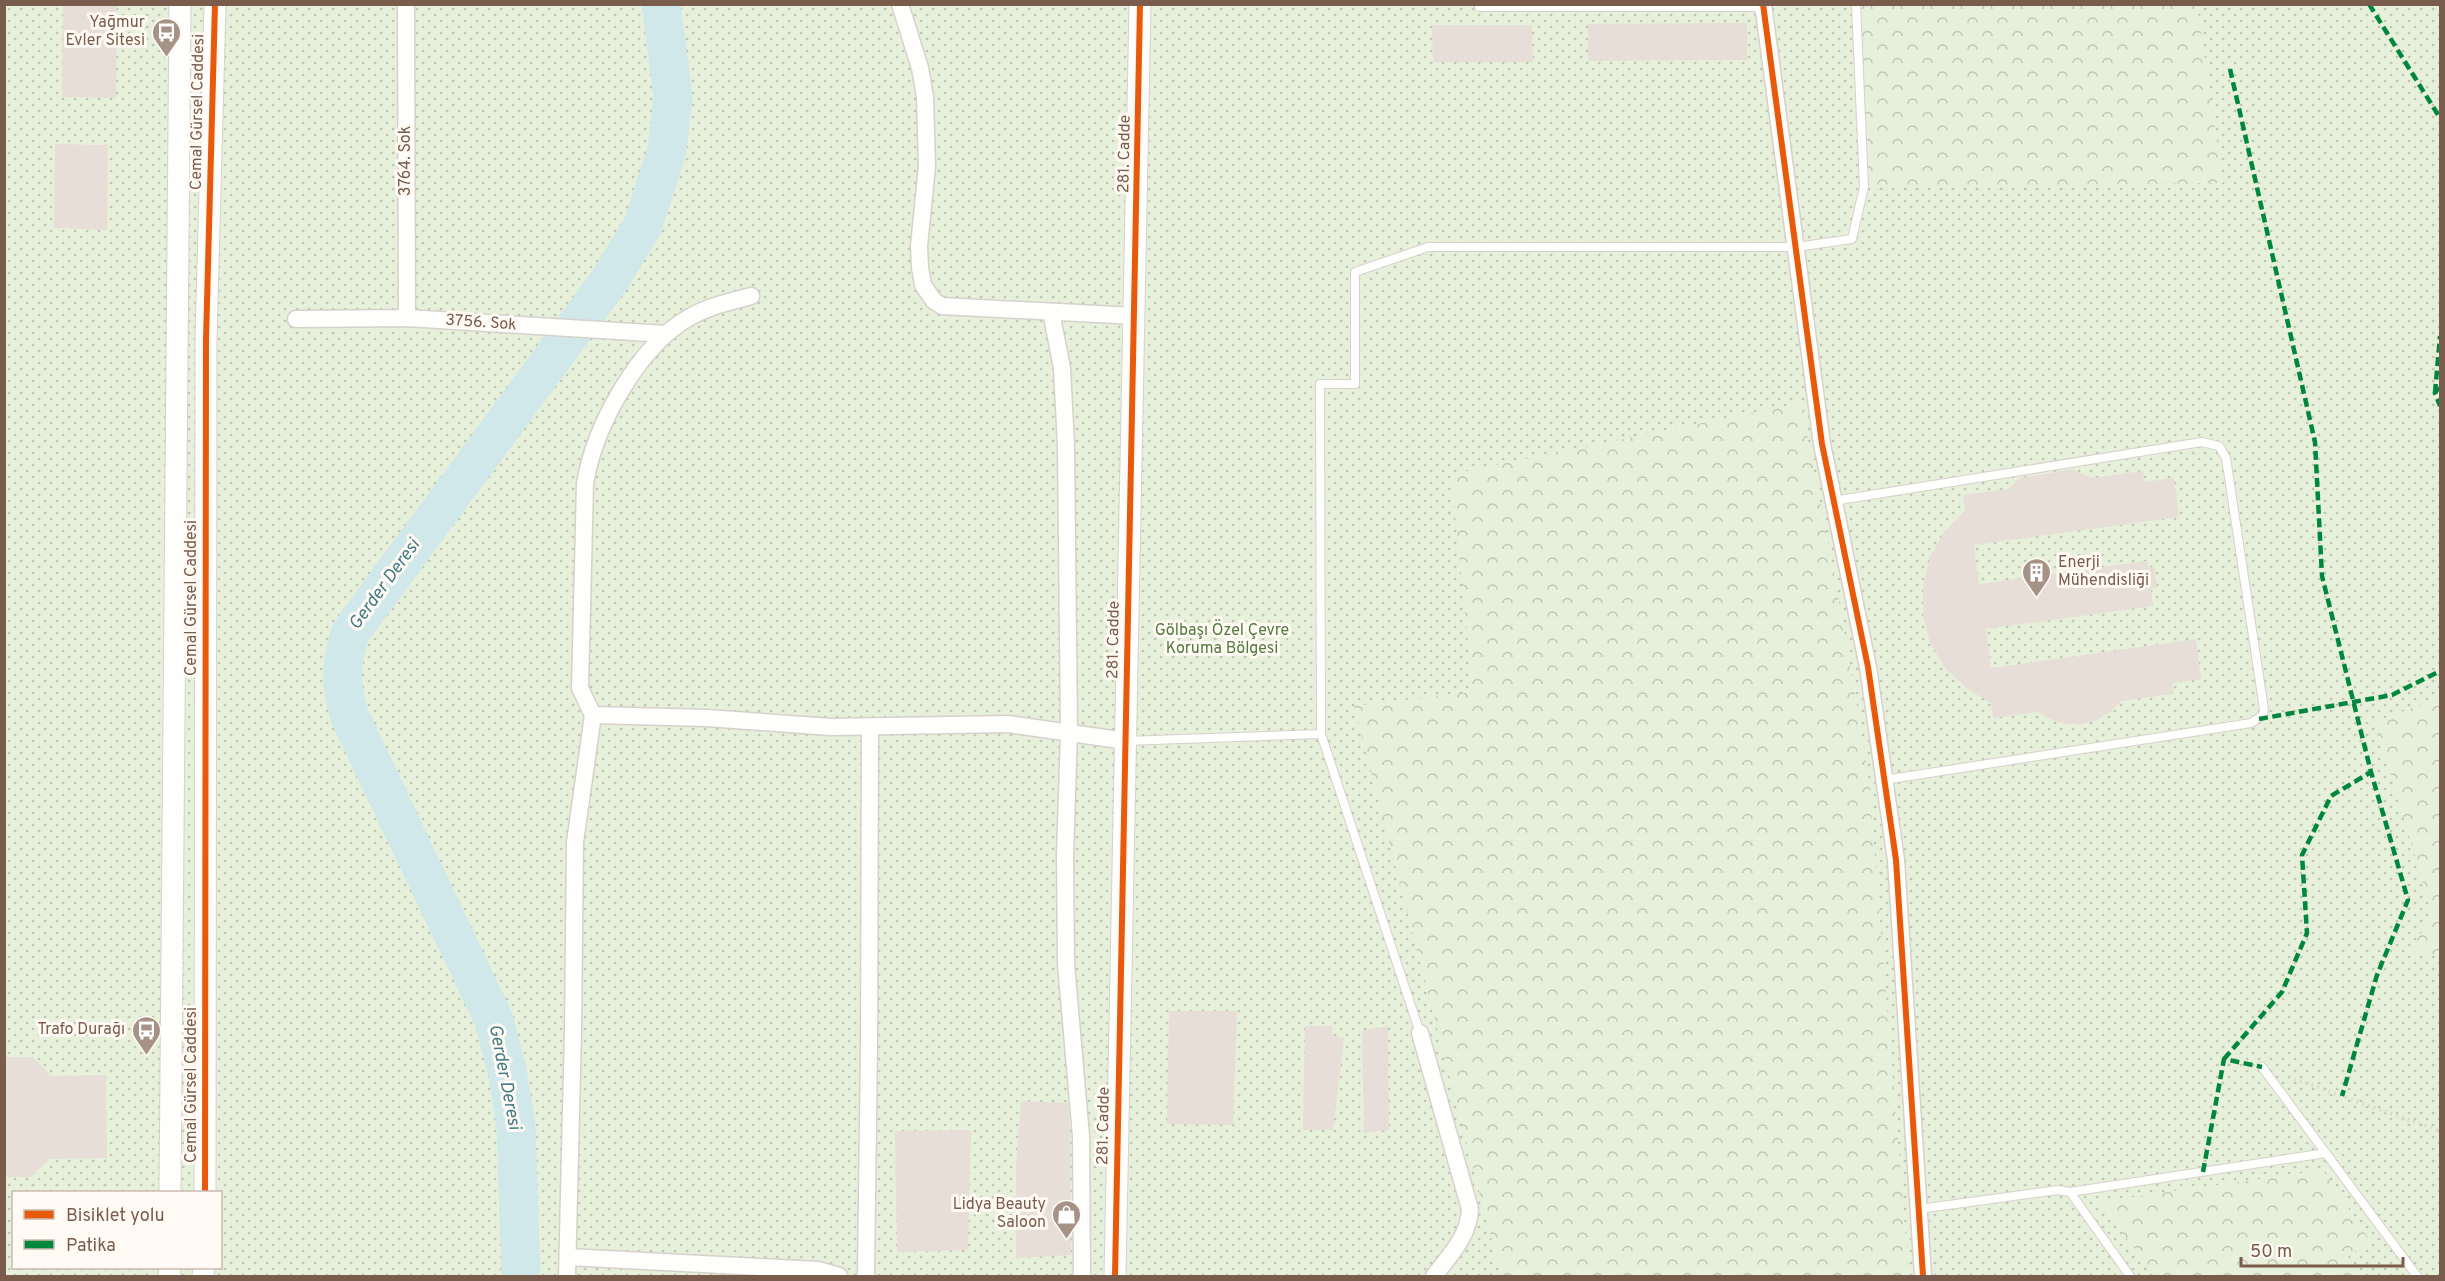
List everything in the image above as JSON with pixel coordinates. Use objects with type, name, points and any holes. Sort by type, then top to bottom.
[{"type":"street","name":"Cemal Gürsel Caddesi","points":[[170,1191],[180,4]]},
{"type":"street","name":"Cemal Gürsel Caddesi","points":[[205,1191],[206,340],[215,4]]},
{"type":"street","name":"3764. Sok","points":[[406,4],[407,318]]},
{"type":"street","points":[[900,4],[910,30],[925,97],[927,166],[919,246],[923,285],[934,301],[942,306],[1135,316]]},
{"type":"street","name":"281. Cadde","points":[[1115,1276],[1140,4]]},
{"type":"street","points":[[1763,6],[1822,444],[1868,667],[1896,861],[1923,1276]]},
{"type":"street","points":[[567,1276],[575,842],[593,715],[580,688],[585,484],[589,461],[595,442],[625,383],[646,354],[666,334],[688,318],[709,307],[751,296]]},
{"type":"street","points":[[1051,312],[1062,368],[1066,446],[1069,733],[1065,855],[1066,954],[1082,1136],[1082,1276]]},
{"type":"street","name":"3756. Sok","points":[[296,319],[407,318],[666,334]]},
{"type":"street","points":[[593,715],[707,718],[831,728],[1008,724],[1126,741]]},
{"type":"street","points":[[866,1276],[870,727]]},
{"type":"street","points":[[1420,1033],[1470,1209],[1468,1228],[1434,1276]]},
{"type":"street","points":[[568,1257],[818,1270],[839,1276]]},
{"type":"lane","points":[[1420,1033],[1321,734],[1320,384],[1355,384],[1355,272],[1428,247],[1796,247],[1852,239],[1864,187],[1856,4]]},
{"type":"lane","points":[[1479,7],[1763,6]]},
{"type":"lane","points":[[1833,501],[2202,442],[2219,446],[2226,458],[2264,709],[2263,715],[2251,723],[1884,780]]},
{"type":"lane","points":[[1126,741],[1321,734]]},
{"type":"lane","points":[[2262,1067],[2417,1276]]},
{"type":"lane","points":[[1919,1209],[2058,1190],[2070,1192],[2326,1153]]},
{"type":"lane","points":[[2070,1192],[2130,1276]]},
{"type":"path","points":[[2262,1067],[2440,1131]]},
{"type":"green space","name":"Gölbaşı Özel Çevre Koruma Bölgesi","points":[[5,5],[2440,5],[2440,1276],[5,1276]]},
{"type":"green space","points":[[1856,5],[2197,5],[2223,183],[1864,187]]},
{"type":"green space","points":[[1801,403],[1841,612],[1868,772],[1909,1276],[1501,1276],[1354,706],[1473,692],[1451,474]]},
{"type":"green space","points":[[2440,697],[2440,957],[2411,951],[2432,913],[2375,722]]},
{"type":"green space","points":[[2323,1170],[2371,1242],[2348,1256],[2359,1276],[2156,1276],[2098,1202]]},
{"type":"building","points":[[63,4],[117,4],[116,98],[62,97]]},
{"type":"building","points":[[1747,23],[1747,60],[1588,61],[1588,24]]},
{"type":"building","points":[[1432,25],[1532,25],[1533,62],[1433,62]]},
{"type":"building","points":[[55,144],[108,145],[107,230],[54,228]]},
{"type":"building","name":"Enerji Mühendisliği","points":[[2072,469],[2091,478],[2143,471],[2144,482],[2174,478],[2179,517],[1974,545],[1979,584],[2147,561],[2148,567],[2154,567],[2157,588],[2151,588],[2153,606],[1986,629],[1991,668],[2196,639],[2201,679],[2172,683],[2173,694],[2121,701],[2097,720],[2082,724],[2067,724],[2052,720],[2038,712],[1993,718],[1991,703],[1966,688],[1945,668],[1930,643],[1923,615],[1923,586],[1930,557],[1944,532],[1965,511],[1963,495],[2008,489],[2020,478]]},
{"type":"building","points":[[1169,1011],[1237,1011],[1233,1125],[1167,1124]]},
{"type":"building","points":[[1305,1026],[1332,1026],[1333,1036],[1344,1038],[1333,1130],[1303,1130]]},
{"type":"building","points":[[1388,1026],[1389,1130],[1364,1133],[1362,1031]]},
{"type":"building","points":[[4,1057],[33,1057],[51,1076],[106,1075],[107,1158],[50,1159],[30,1177],[4,1177]]},
{"type":"building","points":[[1021,1101],[1068,1103],[1071,1255],[1016,1258],[1016,1165]]},
{"type":"building","points":[[971,1130],[968,1250],[897,1252],[895,1131]]},
{"type":"waterway","name":"Gerder Deresi","points":[[521,1276],[516,1126],[507,1070],[494,1020],[349,715],[344,692],[343,665],[350,633],[609,281],[643,225],[667,150],[673,97],[661,4]]},
{"type":"marked path","points":[[2369,4],[2440,118]]},
{"type":"marked path","points":[[2230,69],[2315,442],[2322,576],[2371,772],[2408,900],[2377,975],[2342,1096]]},
{"type":"marked path","points":[[2435,393],[2440,336]]},
{"type":"marked path","points":[[2439,387],[2435,393],[2440,406]]},
{"type":"marked path","points":[[2259,719],[2392,695],[2440,671]]},
{"type":"marked path","points":[[2224,1059],[2282,992],[2307,933],[2302,855],[2331,796],[2371,772]]},
{"type":"marked path","points":[[2203,1172],[2224,1059],[2262,1067]]},
{"type":"cycle path","points":[[205,1191],[206,340],[215,4]]},
{"type":"cycle path","points":[[1115,1276],[1140,4]]},
{"type":"cycle path","points":[[1763,4],[1822,444],[1868,667],[1896,860],[1923,1276]]},
{"type":"place","name":"Yağmur Evler Sitesi","points":[[166,58]]},
{"type":"place","name":"Enerji Mühendisliği","points":[[2037,598]]},
{"type":"place","name":"Trafo Durağı","points":[[146,1056]]},
{"type":"place","name":"Lidya Beauty Saloon","points":[[1067,1240]]}]
